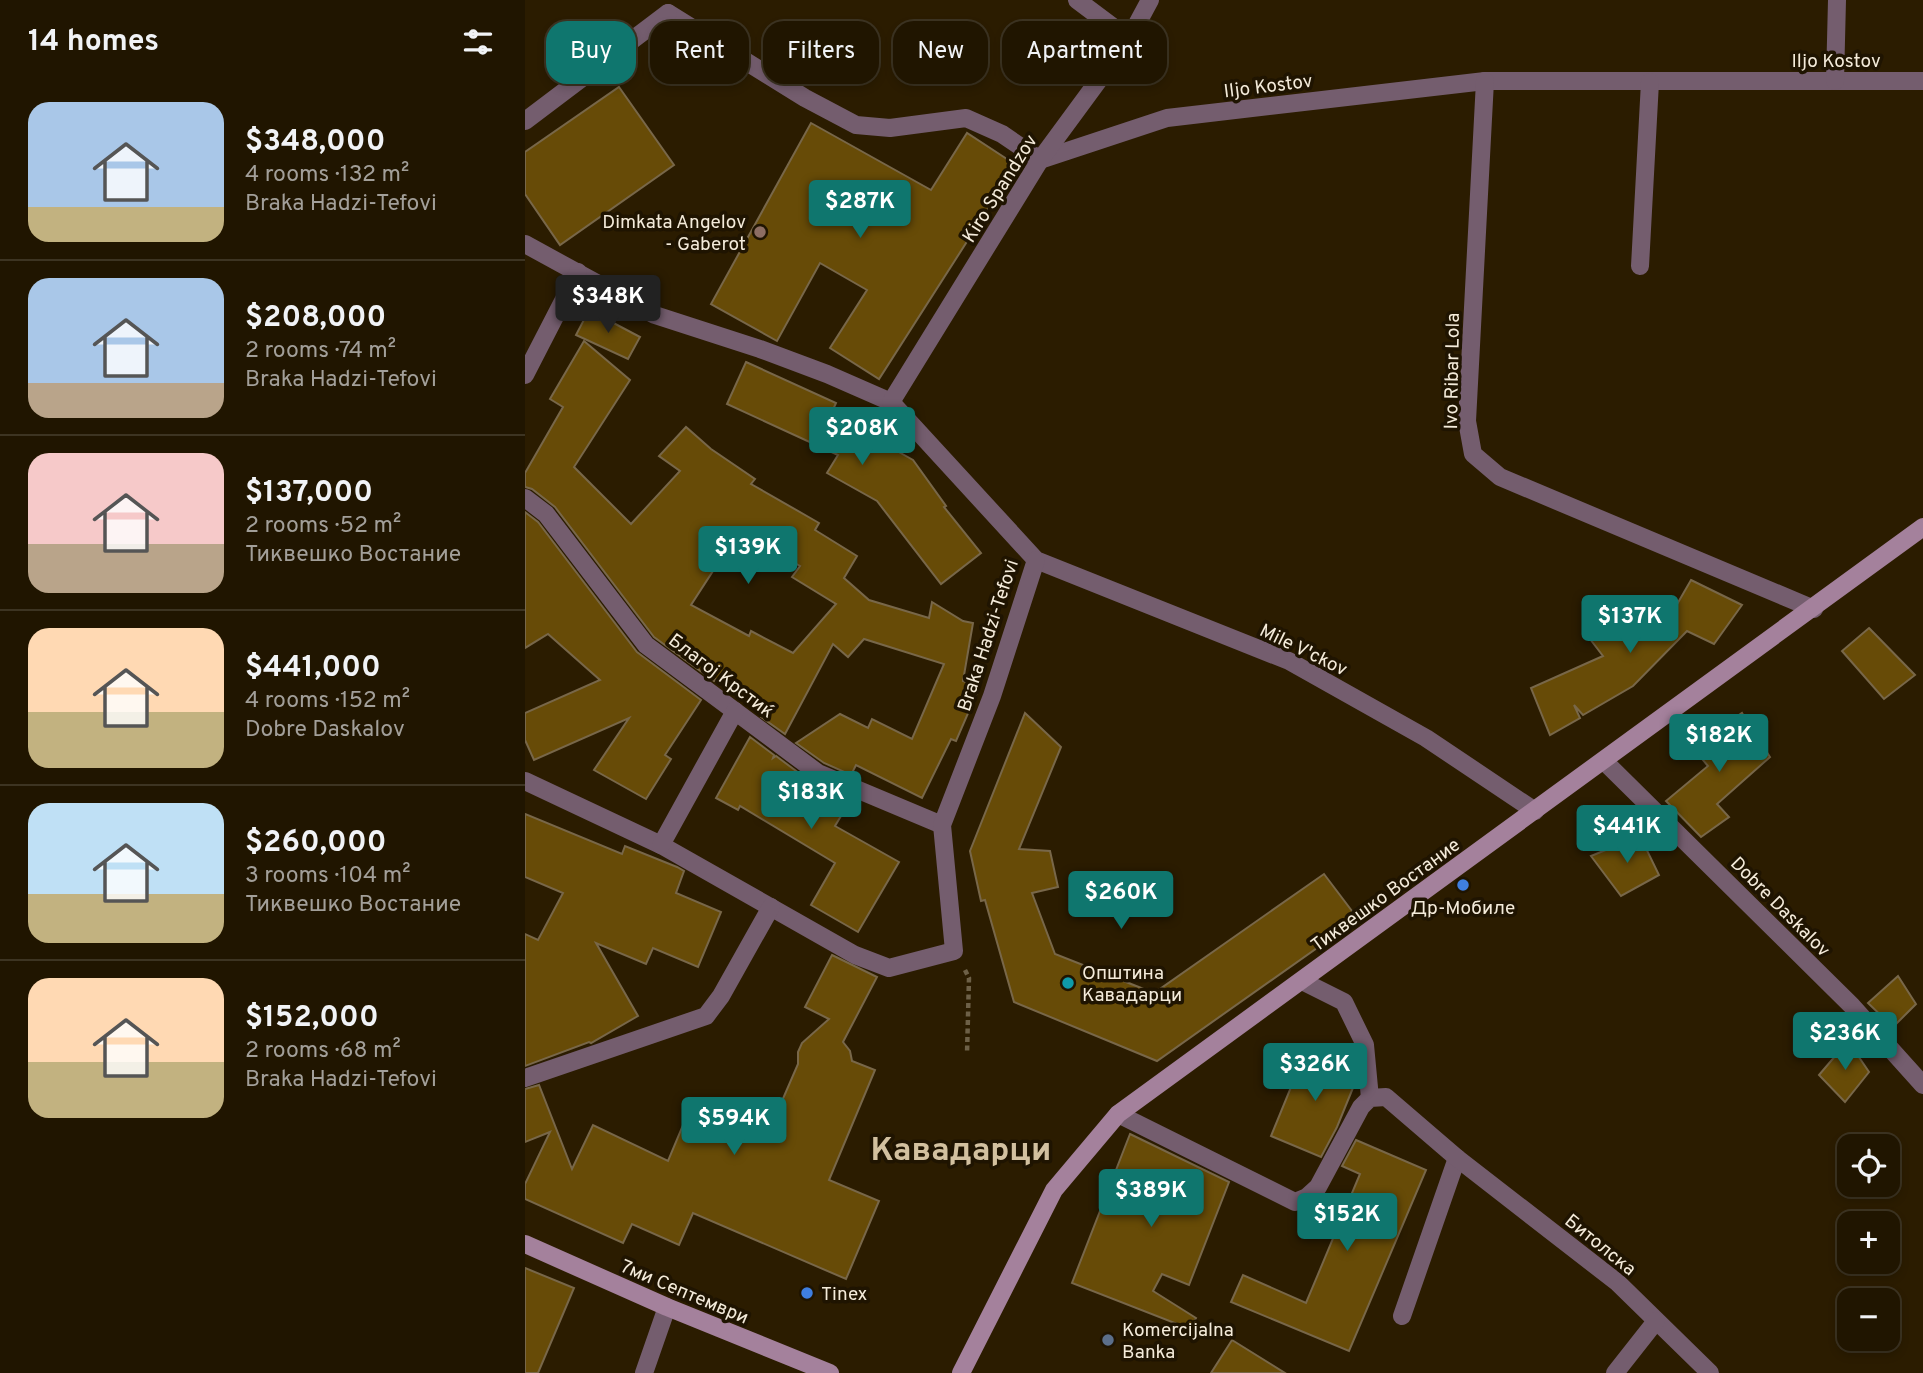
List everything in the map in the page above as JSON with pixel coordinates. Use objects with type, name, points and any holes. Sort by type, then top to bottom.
[{"type":"main road","name":"Тиквешко Востание","points":[[961,1373],[1054,1190],[1118,1114],[1923,527]]},
{"type":"main road","name":"7ми Септември","points":[[525,1244],[667,1307],[830,1373]]},
{"type":"street","points":[[1077,0],[1105,21]]},
{"type":"street","name":"Kiro Spandzov","points":[[1139,21],[1150,0]]},
{"type":"street","points":[[1835,81],[1837,0]]},
{"type":"street","points":[[525,121],[667,6],[805,98],[856,125],[890,128],[966,118],[1002,134],[1040,160]]},
{"type":"street","name":"Iljo Kostov","points":[[1040,160],[1167,118],[1485,81],[1923,80]]},
{"type":"street","name":"Ivo Ribar Lola","points":[[1485,81],[1467,421],[1473,454],[1500,477],[1814,609]]},
{"type":"street","points":[[1640,266],[1650,82]]},
{"type":"street","name":"Kiro Spandzov","points":[[891,402],[1040,160],[1096,84]]},
{"type":"street","name":"Braka Hadzi-Tefovi","points":[[525,244],[655,315],[760,349],[891,402],[1036,560],[992,696],[942,825],[954,951]]},
{"type":"street","points":[[525,375],[578,272]]},
{"type":"street","name":"Благој Крстиќ","points":[[525,498],[546,514],[646,645],[818,773],[942,825]]},
{"type":"street","name":"Mile V'ckov","points":[[1036,560],[1289,661],[1426,738],[1535,811]]},
{"type":"street","points":[[661,845],[735,711]]},
{"type":"street","name":"Dobre Daskalov","points":[[1604,761],[1852,1006],[1923,1085]]},
{"type":"street","points":[[525,781],[661,845],[855,955],[889,968],[954,951]]},
{"type":"street","points":[[525,1078],[706,1016],[721,996],[771,907]]},
{"type":"street","points":[[1302,981],[1344,1002],[1365,1045],[1370,1098]]},
{"type":"street","points":[[1118,1114],[1295,1202],[1307,1197],[1318,1187],[1361,1107],[1370,1098],[1386,1097],[1457,1158],[1402,1316]]},
{"type":"street","name":"Битолска","points":[[1457,1158],[1618,1283],[1710,1373]]},
{"type":"street","points":[[643,1373],[667,1307]]},
{"type":"street","points":[[1615,1373],[1656,1321]]},
{"type":"path","points":[[954,951],[969,978],[967,1054]]},
{"type":"building","points":[[619,87],[674,165],[560,245],[525,194],[525,152]]},
{"type":"building","points":[[811,123],[931,190],[967,133],[1016,165],[879,379],[830,348],[867,290],[820,263],[777,341],[711,304]]},
{"type":"building","points":[[589,310],[640,337],[628,359],[576,335]]},
{"type":"building","points":[[584,341],[630,380],[574,467],[631,524],[680,471],[659,456],[686,427],[711,449],[755,479],[751,484],[819,523],[815,530],[857,556],[844,578],[869,600],[929,618],[932,602],[963,621],[973,623],[963,681],[979,688],[956,741],[951,739],[922,798],[856,765],[851,775],[824,763],[796,743],[840,714],[868,728],[872,719],[912,739],[944,664],[864,639],[848,657],[833,644],[785,734],[761,717],[768,706],[716,679],[714,681],[654,637],[555,507],[532,489],[525,487],[525,473],[563,407],[550,399]],"holes":[[[743,533],[800,566],[792,577],[836,604],[793,653],[751,631],[749,636],[691,605],[726,551],[729,553]]]},
{"type":"building","points":[[746,362],[836,403],[831,414],[913,460],[946,506],[944,507],[981,553],[941,584],[877,501],[827,473],[838,455],[727,404]]},
{"type":"building","points":[[525,512],[538,522],[637,652],[701,700],[665,755],[671,759],[646,799],[594,770],[629,718],[534,760],[525,740],[525,713],[600,680],[548,634],[525,648]]},
{"type":"building","points":[[1691,580],[1742,605],[1714,644],[1687,631],[1633,686],[1583,715],[1574,705],[1580,718],[1550,735],[1531,688],[1603,656],[1587,635],[1636,606],[1657,639]]},
{"type":"building","points":[[1869,628],[1915,675],[1884,699],[1842,651]]},
{"type":"building","points":[[1025,713],[1061,747],[1019,849],[1050,851],[1058,887],[1032,893],[1055,954],[1154,993],[1324,874],[1358,919],[1157,1061],[1014,1002],[985,900],[981,901],[970,851]]},
{"type":"building","points":[[1742,713],[1770,757],[1717,804],[1729,817],[1701,837],[1666,801],[1708,766],[1692,747]]},
{"type":"building","points":[[750,737],[774,755],[773,758],[776,756],[811,782],[842,795],[837,806],[844,811],[835,826],[899,862],[858,932],[811,905],[835,863],[740,806],[738,810],[716,798]]},
{"type":"building","points":[[525,814],[622,854],[625,846],[677,867],[684,871],[676,893],[721,912],[698,967],[653,948],[646,964],[596,943],[638,1016],[591,1043],[525,1066],[525,934],[538,940],[563,893],[525,877]]},
{"type":"building","points":[[1640,836],[1659,875],[1621,896],[1591,856]]},
{"type":"building","points":[[832,955],[877,977],[843,1042],[850,1051],[852,1061],[875,1070],[829,1180],[879,1201],[846,1279],[693,1213],[679,1245],[632,1224],[623,1243],[525,1199],[525,1184],[550,1132],[525,1142],[525,1089],[539,1085],[572,1169],[593,1125],[668,1161],[691,1106],[766,1138],[798,1064],[798,1052],[802,1043],[829,1019],[805,1007]]},
{"type":"building","points":[[1898,976],[1916,1004],[1893,1027],[1868,1003]]},
{"type":"building","points":[[1848,1041],[1869,1072],[1845,1102],[1819,1075]]},
{"type":"building","points":[[1307,1048],[1356,1070],[1357,1078],[1337,1127],[1321,1157],[1271,1136]]},
{"type":"building","points":[[1130,1134],[1229,1182],[1189,1285],[1162,1274],[1153,1291],[1196,1318],[1190,1329],[1072,1283]]},
{"type":"building","points":[[1356,1140],[1426,1170],[1349,1351],[1231,1302],[1243,1275],[1306,1303],[1360,1174],[1342,1166]]},
{"type":"building","points":[[525,1268],[574,1288],[538,1373],[525,1373]]},
{"type":"building","points":[[1232,1340],[1285,1373],[1211,1373]]},
{"type":"place","name":"Dimkata Angelov - Gaberot","points":[[760,232]]},
{"type":"place","name":"Др-Мобиле","points":[[1463,885]]},
{"type":"place","name":"Општина Кавадарци","points":[[1068,983]]},
{"type":"place","name":"Tinex","points":[[807,1293]]},
{"type":"place","name":"Komercijalna Banka","points":[[1108,1340]]},
{"type":"district","name":"Кавадарци","points":[[961,1148]]}]
